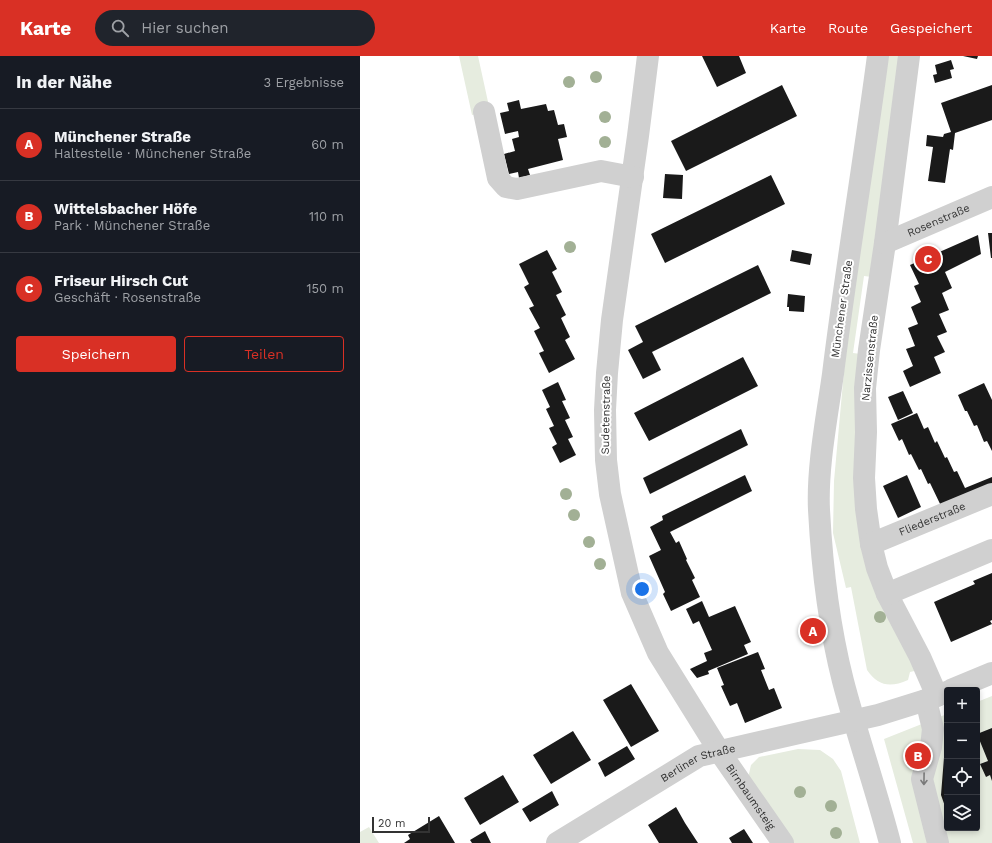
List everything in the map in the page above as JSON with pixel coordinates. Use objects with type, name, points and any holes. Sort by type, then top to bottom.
[{"type":"street","name":"Sudetenstraße","points":[[648,56],[612,320],[605,410],[606,460],[610,494],[632,593],[658,654],[719,751]]},
{"type":"street","name":"Münchener Straße","points":[[878,56],[836,344],[820,474],[819,508],[828,605],[843,680],[890,843]]},
{"type":"street","name":"Narzissenstraße","points":[[909,56],[885,243],[869,350],[865,388],[866,432],[864,478],[866,509],[871,544],[877,568],[887,594],[940,695]]},
{"type":"street","points":[[484,112],[498,178],[506,187],[517,189],[601,171],[632,176]]},
{"type":"street","name":"Rosenstraße","points":[[885,243],[992,197]]},
{"type":"street","name":"Fliederstraße","points":[[871,544],[992,494]]},
{"type":"street","points":[[887,594],[992,550]]},
{"type":"street","name":"Berliner Straße","points":[[557,843],[699,756],[878,715],[940,695],[992,673]]},
{"type":"street","points":[[938,843],[922,779],[931,747],[940,695]]},
{"type":"street","name":"Birnbaumsteig","points":[[719,751],[783,843]]},
{"type":"shaded area","points":[[459,56],[478,56],[490,111],[472,115]]},
{"type":"shaded area","points":[[887,56],[901,56],[872,277],[864,276],[853,353],[861,354],[856,480],[919,670],[910,672],[908,680],[902,683],[890,685],[880,682],[867,670],[851,587],[846,588],[833,533],[834,481],[847,338]]},
{"type":"shaded area","points":[[992,696],[992,843],[913,843],[884,739],[944,715],[944,831],[980,831],[980,701]]},
{"type":"shaded area","points":[[798,749],[820,750],[833,759],[841,771],[860,843],[791,843],[748,778],[751,765],[759,757]]},
{"type":"shaded area","points":[[369,827],[379,843],[360,843],[360,832]]},
{"type":"building","points":[[702,56],[739,56],[746,73],[717,87]]},
{"type":"building","points":[[963,56],[978,56],[977,59]]},
{"type":"building","points":[[951,60],[954,69],[950,70],[952,78],[935,83],[933,75],[937,74],[935,65]]},
{"type":"building","points":[[782,85],[797,116],[686,171],[671,141]]},
{"type":"building","points":[[992,85],[992,120],[955,133],[953,150],[950,149],[945,183],[928,181],[933,147],[926,146],[927,135],[943,137],[944,134],[951,132],[941,103]]},
{"type":"building","points":[[519,100],[521,109],[546,104],[548,111],[554,110],[558,125],[564,124],[567,137],[558,139],[563,160],[528,169],[530,175],[519,178],[518,172],[509,174],[504,154],[515,151],[512,139],[519,137],[518,131],[505,134],[500,113],[509,111],[507,103]]},
{"type":"building","points":[[665,174],[683,175],[682,199],[663,198]]},
{"type":"building","points":[[771,175],[785,204],[665,263],[651,234]]},
{"type":"building","points":[[988,233],[992,233],[992,258],[991,258]]},
{"type":"building","points":[[978,235],[981,254],[945,272],[952,288],[942,293],[949,310],[939,314],[947,332],[937,336],[945,352],[934,357],[941,373],[910,387],[903,371],[913,366],[906,349],[915,346],[908,328],[918,324],[911,307],[921,302],[914,286],[919,284],[910,265]]},
{"type":"building","points":[[547,250],[557,269],[552,272],[562,292],[556,295],[566,315],[561,318],[570,337],[565,340],[575,359],[549,373],[539,353],[544,351],[534,331],[540,328],[529,308],[534,306],[524,287],[529,284],[519,264]]},
{"type":"building","points":[[792,250],[812,254],[810,265],[790,261]]},
{"type":"building","points":[[758,265],[771,293],[652,352],[661,370],[643,379],[628,350],[643,342],[635,326]]},
{"type":"building","points":[[788,294],[805,296],[804,312],[789,311],[789,307],[787,307]]},
{"type":"building","points":[[743,357],[758,386],[649,441],[634,413]]},
{"type":"building","points":[[558,382],[566,400],[562,401],[570,418],[565,420],[573,437],[568,439],[576,455],[560,463],[552,447],[557,444],[549,428],[554,426],[546,409],[550,407],[542,390]]},
{"type":"building","points":[[984,383],[992,400],[992,451],[987,441],[984,442],[977,425],[974,426],[958,395]]},
{"type":"building","points":[[903,391],[913,413],[898,420],[888,397]]},
{"type":"building","points":[[917,413],[924,429],[928,427],[935,443],[937,441],[954,472],[957,471],[965,488],[992,477],[992,486],[942,508],[930,483],[928,484],[921,469],[919,470],[911,454],[909,455],[902,439],[899,441],[891,424]]},
{"type":"building","points":[[741,429],[748,445],[650,494],[643,478]]},
{"type":"building","points":[[745,475],[752,491],[670,532],[676,543],[679,541],[695,578],[692,580],[700,597],[671,611],[663,594],[665,592],[649,556],[661,550],[650,527],[663,520],[662,516]]},
{"type":"building","points":[[907,475],[921,507],[898,518],[883,486]]},
{"type":"building","points":[[992,573],[992,620],[990,621],[992,624],[951,642],[934,602],[975,584],[973,581]]},
{"type":"building","points":[[702,601],[709,617],[735,606],[751,642],[744,645],[748,654],[708,671],[709,674],[697,678],[690,669],[707,661],[704,653],[712,650],[699,621],[693,624],[686,609]]},
{"type":"building","points":[[758,652],[765,669],[761,670],[769,690],[774,688],[782,708],[745,723],[737,703],[730,706],[721,686],[724,685],[717,668]]},
{"type":"building","points":[[631,684],[659,731],[631,747],[603,700]]},
{"type":"building","points":[[992,728],[992,781],[990,775],[986,777],[980,764],[988,761],[980,741],[980,733]]},
{"type":"building","points":[[573,731],[591,760],[551,784],[533,755]]},
{"type":"building","points":[[627,746],[635,759],[605,777],[598,763]]},
{"type":"building","points":[[944,758],[944,804],[941,795]]},
{"type":"building","points":[[503,775],[519,802],[480,825],[464,798]]},
{"type":"building","points":[[552,791],[559,805],[530,822],[522,809]]},
{"type":"building","points":[[676,807],[698,843],[659,843],[648,825]]},
{"type":"building","points":[[439,816],[455,843],[404,843],[410,839],[408,835]]},
{"type":"building","points":[[744,829],[753,843],[732,843],[729,838]]},
{"type":"building","points":[[485,831],[491,843],[472,843],[470,840]]},
{"type":"place","name":"Friseur Hirsch Cut","points":[[928,259]]},
{"type":"place","name":"Münchener Straße","points":[[813,631]]},
{"type":"place","name":"Wittelsbacher Höfe","points":[[918,756]]}]
